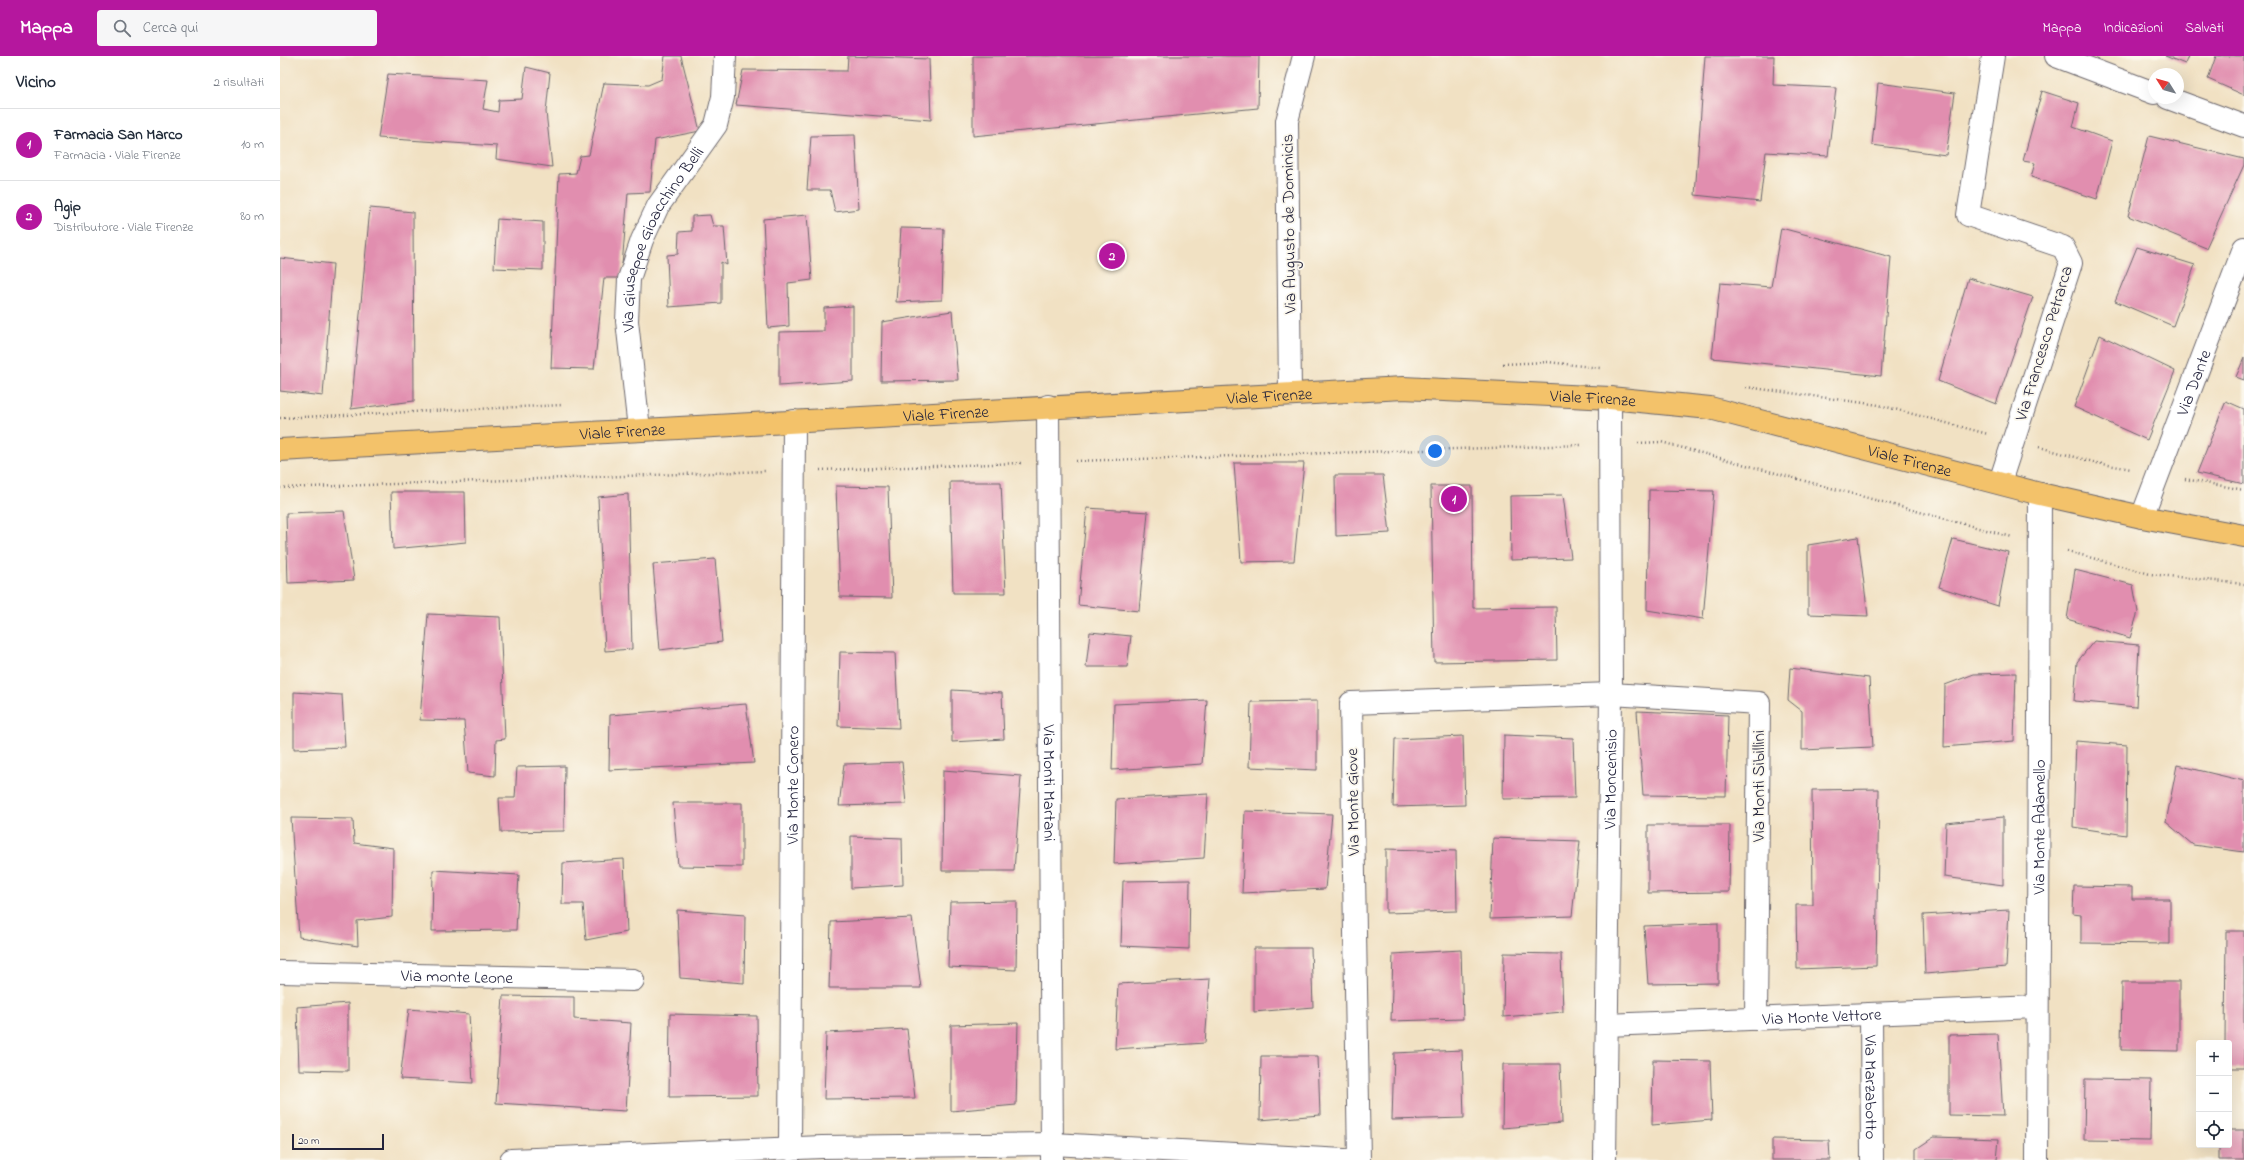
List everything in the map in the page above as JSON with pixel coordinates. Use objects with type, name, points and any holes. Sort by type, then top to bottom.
[{"type":"main road","name":"Viale Firenze","points":[[280,450],[1048,406],[1403,388],[1610,398],[1710,408],[2000,482],[2040,494],[2142,517],[2244,536]]},
{"type":"street","name":"Via Giuseppe Gioacchino Belli","points":[[639,429],[627,322],[629,280],[642,240],[658,206],[716,125],[723,97],[725,56]]},
{"type":"street","name":"Via Augusto de Dominicis","points":[[1290,394],[1287,121],[1304,56]]},
{"type":"street","name":"Via Francesco Petrarca","points":[[1993,56],[1968,215],[2063,247],[2070,263],[2000,482]]},
{"type":"street","points":[[2056,56],[2148,91]]},
{"type":"street","points":[[2184,104],[2244,126]]},
{"type":"street","name":"Via Dante","points":[[2142,517],[2244,248]]},
{"type":"street","name":"Via Moncenisio","points":[[1605,1160],[1611,694],[1610,398]]},
{"type":"street","name":"Via Monti Martani","points":[[1048,406],[1052,1152]]},
{"type":"street","name":"Via Monte Conero","points":[[790,1149],[794,421]]},
{"type":"street","name":"Via Monte Adamello","points":[[2037,1160],[2036,1007],[2040,494]]},
{"type":"street","name":"Via Monti Sibillini","points":[[1611,694],[1759,703],[1756,1019]]},
{"type":"street","name":"Via Monte Giove","points":[[1359,1160],[1351,703],[1611,694]]},
{"type":"street","name":"Via monte Leone","points":[[280,972],[633,980]]},
{"type":"street","name":"Via Monte Vettore","points":[[1607,1025],[2036,1007]]},
{"type":"street","name":"Via Marzabotto","points":[[1871,1014],[1872,1160]]},
{"type":"street","points":[[511,1160],[790,1149],[822,1154],[1052,1152],[1344,1160]]},
{"type":"path","points":[[280,488],[1661,442],[2150,574],[2244,584]]},
{"type":"building","points":[[665,56],[681,56],[700,131],[655,140],[650,192],[628,193],[621,278],[604,278],[594,369],[551,368],[559,174],[576,173],[580,156],[589,155],[604,83],[648,85],[662,79]]},
{"type":"building","points":[[848,56],[929,59],[931,120],[736,105],[743,70],[847,71]]},
{"type":"building","points":[[973,56],[1259,56],[1258,108],[973,136]]},
{"type":"building","points":[[1705,56],[1774,56],[1773,85],[1836,88],[1828,156],[1766,152],[1760,202],[1695,195]]},
{"type":"building","points":[[2165,56],[2188,56],[2185,64]]},
{"type":"building","points":[[2216,56],[2244,56],[2244,95],[2208,79]]},
{"type":"building","points":[[526,67],[550,73],[546,112],[552,167],[496,159],[497,146],[378,138],[388,74],[488,80],[483,109],[498,112],[499,100],[522,99]]},
{"type":"building","points":[[1878,83],[1955,93],[1946,155],[1872,145]]},
{"type":"building","points":[[2042,91],[2079,103],[2073,127],[2112,141],[2097,199],[2031,177],[2035,163],[2023,161]]},
{"type":"building","points":[[855,135],[859,209],[835,212],[830,190],[807,190],[811,136]]},
{"type":"building","points":[[2149,136],[2244,159],[2244,165],[2206,248],[2128,216]]},
{"type":"building","points":[[370,208],[413,212],[414,401],[351,409]]},
{"type":"building","points":[[710,215],[713,226],[724,226],[727,265],[721,262],[721,303],[669,307],[667,255],[678,254],[679,232],[692,231],[692,216]]},
{"type":"building","points":[[807,215],[812,280],[788,283],[789,326],[768,328],[763,219]]},
{"type":"building","points":[[497,219],[543,222],[543,270],[494,268]]},
{"type":"building","points":[[901,228],[944,229],[942,300],[896,302]]},
{"type":"building","points":[[1781,228],[1891,257],[1881,376],[1712,358],[1720,283],[1771,287]]},
{"type":"building","points":[[2137,247],[2195,265],[2173,326],[2115,301]]},
{"type":"building","points":[[280,258],[333,264],[323,396],[280,391]]},
{"type":"building","points":[[1968,278],[2033,297],[1996,404],[1938,381]]},
{"type":"building","points":[[853,306],[853,381],[779,386],[779,332],[824,331],[824,308]]},
{"type":"building","points":[[952,311],[958,380],[881,381],[882,322]]},
{"type":"building","points":[[2100,335],[2175,371],[2147,440],[2074,407]]},
{"type":"building","points":[[2244,358],[2244,380],[2236,377]]},
{"type":"building","points":[[2226,401],[2244,409],[2244,484],[2197,473]]},
{"type":"building","points":[[1234,463],[1304,463],[1294,561],[1241,562]]},
{"type":"building","points":[[1335,475],[1383,475],[1390,533],[1336,536]]},
{"type":"building","points":[[950,482],[1001,482],[1006,593],[953,593]]},
{"type":"building","points":[[836,486],[888,487],[892,598],[840,597]]},
{"type":"building","points":[[1431,486],[1472,486],[1473,608],[1556,607],[1557,660],[1434,662]]},
{"type":"building","points":[[1649,490],[1714,491],[1703,619],[1647,610]]},
{"type":"building","points":[[391,492],[465,492],[466,542],[393,549]]},
{"type":"building","points":[[628,494],[632,649],[605,651],[598,497]]},
{"type":"building","points":[[1563,495],[1571,558],[1511,560],[1510,496]]},
{"type":"building","points":[[1087,508],[1148,512],[1139,611],[1078,605]]},
{"type":"building","points":[[344,511],[354,580],[288,583],[286,513]]},
{"type":"building","points":[[1858,537],[1868,616],[1808,614],[1808,545]]},
{"type":"building","points":[[1953,539],[2008,552],[1998,606],[1939,587]]},
{"type":"building","points":[[715,559],[722,642],[660,650],[653,564]]},
{"type":"building","points":[[2075,570],[2133,585],[2138,612],[2130,638],[2067,619]]},
{"type":"building","points":[[428,614],[500,617],[505,739],[496,740],[495,776],[468,773],[464,721],[420,720]]},
{"type":"building","points":[[1090,632],[1131,636],[1127,667],[1086,667]]},
{"type":"building","points":[[2094,641],[2139,645],[2136,707],[2074,701],[2077,662]]},
{"type":"building","points":[[840,652],[895,653],[899,728],[838,726]]},
{"type":"building","points":[[1790,668],[1869,678],[1873,747],[1802,750],[1802,711],[1788,700]]},
{"type":"building","points":[[2016,673],[2014,741],[1944,747],[1945,685],[1974,674]]},
{"type":"building","points":[[952,690],[1002,693],[1004,739],[952,742]]},
{"type":"building","points":[[294,692],[342,695],[345,747],[294,749]]},
{"type":"building","points":[[1207,700],[1202,764],[1112,770],[1114,704]]},
{"type":"building","points":[[1317,701],[1317,770],[1249,767],[1251,702]]},
{"type":"building","points":[[746,704],[754,763],[609,770],[610,715]]},
{"type":"building","points":[[1637,711],[1728,715],[1726,796],[1643,795]]},
{"type":"building","points":[[1504,735],[1573,738],[1575,798],[1503,799]]},
{"type":"building","points":[[1463,736],[1465,805],[1393,807],[1395,739]]},
{"type":"building","points":[[2076,741],[2127,745],[2126,835],[2073,827]]},
{"type":"building","points":[[902,762],[906,804],[839,806],[844,764]]},
{"type":"building","points":[[2177,765],[2244,781],[2244,852],[2193,845],[2166,822]]},
{"type":"building","points":[[565,766],[564,831],[501,832],[499,798],[515,798],[517,767]]},
{"type":"building","points":[[943,770],[1021,776],[1014,871],[942,871]]},
{"type":"building","points":[[1879,789],[1876,966],[1797,969],[1796,905],[1813,905],[1812,790]]},
{"type":"building","points":[[1208,794],[1204,858],[1114,864],[1116,799]]},
{"type":"building","points":[[673,803],[742,803],[742,867],[678,866]]},
{"type":"building","points":[[1245,811],[1332,814],[1325,889],[1242,893]]},
{"type":"building","points":[[2003,817],[2003,885],[1944,877],[1946,823]]},
{"type":"building","points":[[291,818],[353,819],[354,843],[393,848],[392,917],[357,921],[358,946],[299,937]]},
{"type":"building","points":[[1648,825],[1730,825],[1729,892],[1648,893]]},
{"type":"building","points":[[851,836],[902,838],[903,885],[851,888]]},
{"type":"building","points":[[1493,838],[1580,841],[1572,916],[1490,919]]},
{"type":"building","points":[[1386,849],[1456,851],[1457,911],[1386,913]]},
{"type":"building","points":[[624,859],[627,932],[586,940],[583,904],[562,904],[563,863]]},
{"type":"building","points":[[433,870],[519,875],[516,930],[432,931]]},
{"type":"building","points":[[1190,880],[1189,949],[1121,946],[1123,881]]},
{"type":"building","points":[[2074,886],[2132,887],[2132,899],[2170,899],[2170,944],[2081,943],[2081,915],[2073,914]]},
{"type":"building","points":[[1017,901],[1016,970],[948,967],[950,902]]},
{"type":"building","points":[[677,910],[745,915],[744,983],[680,978]]},
{"type":"building","points":[[2009,910],[2006,967],[1925,974],[1923,915]]},
{"type":"building","points":[[912,918],[921,988],[829,988],[831,922]]},
{"type":"building","points":[[1718,923],[1718,983],[1648,984],[1644,926]]},
{"type":"building","points":[[2226,931],[2244,931],[2244,1068],[2232,1068],[2232,1040],[2225,1040]]},
{"type":"building","points":[[1254,948],[1311,948],[1313,1007],[1254,1012]]},
{"type":"building","points":[[1461,950],[1463,1019],[1391,1021],[1393,954]]},
{"type":"building","points":[[1504,953],[1561,954],[1563,1012],[1503,1017]]},
{"type":"building","points":[[1210,979],[1205,1043],[1115,1049],[1118,984]]},
{"type":"building","points":[[2122,982],[2179,982],[2179,1051],[2121,1050]]},
{"type":"building","points":[[503,996],[574,997],[574,1019],[631,1023],[626,1111],[496,1103]]},
{"type":"building","points":[[348,1003],[348,1071],[299,1070],[297,1007]]},
{"type":"building","points":[[409,1009],[469,1014],[473,1083],[400,1079]]},
{"type":"building","points":[[670,1014],[757,1016],[758,1096],[669,1097]]},
{"type":"building","points":[[1018,1023],[1016,1105],[951,1111],[951,1025]]},
{"type":"building","points":[[907,1029],[915,1098],[824,1099],[826,1033]]},
{"type":"building","points":[[1998,1034],[2003,1116],[1949,1115],[1949,1035]]},
{"type":"building","points":[[1462,1050],[1464,1118],[1392,1120],[1394,1053]]},
{"type":"building","points":[[1261,1056],[1318,1056],[1320,1115],[1260,1120]]},
{"type":"building","points":[[1653,1060],[1710,1061],[1712,1120],[1652,1125]]},
{"type":"building","points":[[1503,1064],[1560,1064],[1562,1123],[1502,1128]]},
{"type":"building","points":[[2085,1079],[2151,1080],[2150,1141],[2084,1140]]},
{"type":"building","points":[[2232,1130],[2244,1130],[2244,1160],[2219,1160],[2219,1148],[2232,1148]]},
{"type":"building","points":[[1934,1137],[1999,1139],[1997,1160],[1916,1160],[1916,1149]]},
{"type":"building","points":[[1772,1139],[1829,1140],[1830,1160],[1772,1160]]},
{"type":"place","name":"Agip","points":[[1112,256]]},
{"type":"place","name":"Farmacia San Marco","points":[[1454,499]]}]
